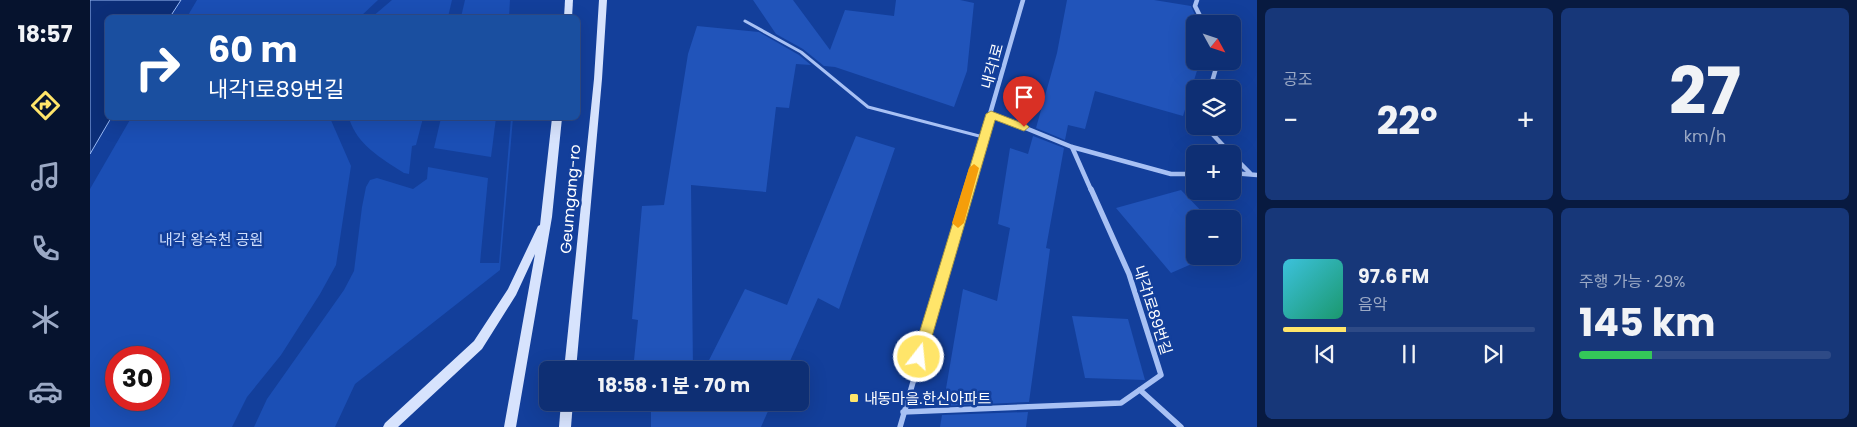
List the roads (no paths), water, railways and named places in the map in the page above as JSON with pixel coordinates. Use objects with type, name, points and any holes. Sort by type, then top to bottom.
[{"type":"main road","points":[[568,15],[570,0]]},
{"type":"main road","name":"Geumgang-ro","points":[[571,361],[598,79],[603,0]]},
{"type":"main road","name":"Geumgang-ro","points":[[510,427],[547,216],[558,120]]},
{"type":"main road","points":[[389,427],[478,346],[512,292],[547,216]]},
{"type":"main road","points":[[565,427],[566,411]]},
{"type":"street","name":"내각1로","points":[[900,427],[1023,0]]},
{"type":"street","points":[[1197,0],[1195,6],[1200,15]]},
{"type":"street","points":[[991,114],[1072,147],[1171,174],[1186,174]]},
{"type":"street","points":[[1214,135],[1223,145]]},
{"type":"street","name":"내각1로89번길","points":[[903,412],[1121,402],[1161,375],[1129,274],[1072,147]]},
{"type":"street","points":[[1241,164],[1250,173]]},
{"type":"street","points":[[1241,173],[1257,175]]},
{"type":"street","points":[[1140,390],[1181,427]]},
{"type":"lane","points":[[744,21],[801,52],[868,107],[983,137]]},
{"type":"place","name":"내동마을.한신아파트","points":[[854,398]]},
{"type":"park label","name":"내각 왕숙천 공원","points":[[211,239]]}]
